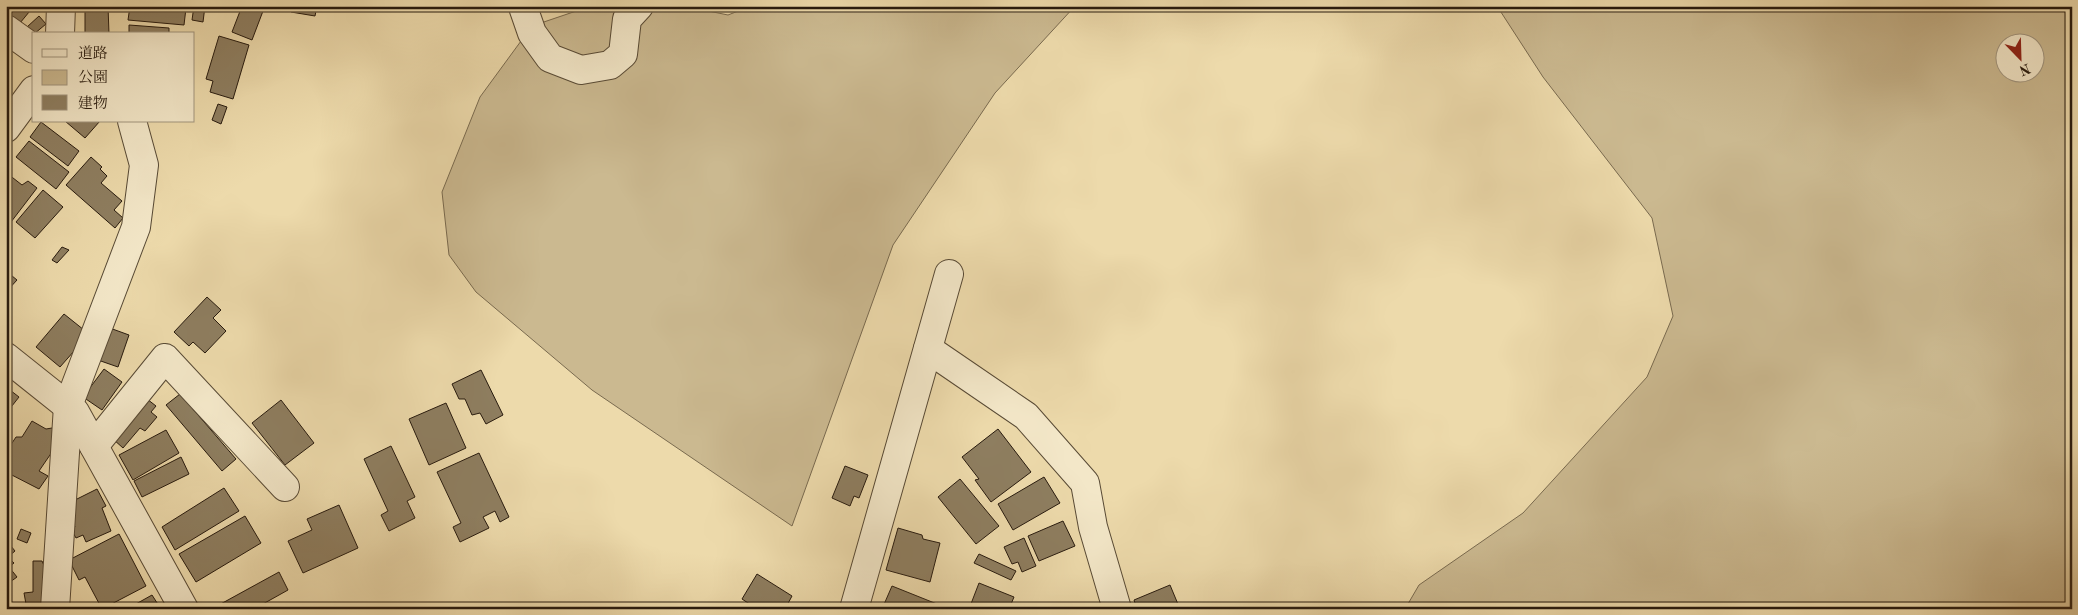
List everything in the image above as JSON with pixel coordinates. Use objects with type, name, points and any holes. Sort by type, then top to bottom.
[{"type":"street","points":[[60,32],[61,6]]},
{"type":"street","points":[[523,7],[532,33],[550,58],[581,70],[610,65],[623,54],[627,19],[639,6]]},
{"type":"street","points":[[6,29],[32,48]]},
{"type":"street","points":[[6,128],[32,93]]},
{"type":"street","points":[[55,609],[68,406],[136,228],[144,165],[132,122]]},
{"type":"street","points":[[854,609],[949,274]]},
{"type":"street","points":[[928,349],[1026,416],[1085,482],[1093,527],[1117,609]]},
{"type":"street","points":[[6,357],[75,412],[184,609]]},
{"type":"street","points":[[94,446],[165,358],[285,487]]},
{"type":"green space","points":[[591,6],[684,6],[728,15],[751,6],[1075,6],[995,93],[893,245],[792,526],[592,390],[476,292],[449,255],[442,192],[480,97],[532,26]]},
{"type":"green space","points":[[1497,6],[2072,6],[2072,609],[1405,609],[1419,585],[1523,513],[1647,377],[1673,316],[1652,218],[1543,77]]},
{"type":"building","points":[[6,6],[34,6],[20,23],[6,11]]},
{"type":"building","points":[[85,6],[108,6],[109,32],[85,32]]},
{"type":"building","points":[[130,6],[186,8],[184,25],[128,20]]},
{"type":"building","points":[[194,6],[205,6],[203,22],[192,20]]},
{"type":"building","points":[[242,6],[251,6],[263,11],[252,40],[232,32]]},
{"type":"building","points":[[292,6],[317,6],[315,16],[291,12]]},
{"type":"building","points":[[39,16],[46,24],[36,32],[32,32],[27,27]]},
{"type":"building","points":[[129,25],[169,28],[169,32],[129,32]]},
{"type":"building","points":[[219,36],[249,45],[233,99],[210,92],[213,81],[206,79]]},
{"type":"building","points":[[218,104],[227,107],[221,124],[212,120]]},
{"type":"building","points":[[41,122],[79,151],[68,166],[30,137]]},
{"type":"building","points":[[66,122],[99,122],[85,138]]},
{"type":"building","points":[[29,141],[69,172],[56,189],[16,157]]},
{"type":"building","points":[[91,157],[102,167],[100,169],[107,176],[101,183],[122,201],[114,210],[123,218],[115,228],[66,185]]},
{"type":"building","points":[[8,174],[22,185],[28,181],[37,188],[11,222],[6,218],[6,177]]},
{"type":"building","points":[[43,190],[63,207],[35,238],[16,222]]},
{"type":"building","points":[[62,247],[69,250],[57,263],[52,260]]},
{"type":"building","points":[[6,271],[17,280],[6,292]]},
{"type":"building","points":[[207,297],[221,310],[213,318],[226,331],[205,353],[193,342],[189,346],[174,332]]},
{"type":"building","points":[[64,314],[89,334],[60,367],[36,347]]},
{"type":"building","points":[[107,327],[129,335],[118,367],[95,359]]},
{"type":"building","points":[[104,369],[122,382],[102,410],[83,397]]},
{"type":"building","points":[[481,370],[503,415],[486,424],[480,413],[472,415],[465,399],[459,399],[452,384]]},
{"type":"building","points":[[6,387],[19,397],[8,411],[6,410]]},
{"type":"building","points":[[180,394],[236,459],[222,471],[166,405]]},
{"type":"building","points":[[147,399],[156,406],[151,412],[157,417],[145,431],[140,428],[123,448],[113,439]]},
{"type":"building","points":[[281,400],[314,443],[285,465],[252,423]]},
{"type":"building","points":[[446,403],[466,448],[429,465],[409,419]]},
{"type":"building","points":[[32,421],[46,429],[52,428],[63,436],[39,471],[48,476],[39,489],[6,472],[6,452],[16,437],[22,437]]},
{"type":"building","points":[[998,429],[1031,472],[991,502],[975,480],[979,479],[962,457]]},
{"type":"building","points":[[166,430],[179,453],[133,480],[119,455]]},
{"type":"building","points":[[391,446],[415,497],[407,501],[415,518],[389,531],[381,515],[388,511],[364,459]]},
{"type":"building","points":[[479,453],[509,517],[500,522],[495,511],[483,517],[489,528],[460,542],[453,527],[461,523],[437,472]]},
{"type":"building","points":[[181,457],[189,474],[142,497],[134,481]]},
{"type":"building","points":[[845,466],[868,475],[859,498],[854,496],[850,506],[832,498]]},
{"type":"building","points":[[1044,477],[1060,503],[1013,530],[998,504]]},
{"type":"building","points":[[960,479],[999,526],[976,544],[938,497]]},
{"type":"building","points":[[224,488],[239,511],[175,550],[162,527]]},
{"type":"building","points":[[97,489],[106,506],[102,508],[111,531],[86,542],[83,535],[76,538],[71,529],[75,527],[69,513],[71,502]]},
{"type":"building","points":[[339,505],[358,548],[303,573],[288,541],[312,530],[307,519]]},
{"type":"building","points":[[245,516],[261,543],[196,582],[179,554]]},
{"type":"building","points":[[1063,521],[1075,546],[1039,561],[1028,536]]},
{"type":"building","points":[[898,528],[922,535],[923,539],[940,543],[930,582],[886,570]]},
{"type":"building","points":[[21,529],[31,533],[27,543],[17,539]]},
{"type":"building","points":[[119,534],[146,586],[102,609],[85,577],[79,580],[69,560]]},
{"type":"building","points":[[1024,538],[1036,566],[1022,572],[1018,562],[1012,564],[1004,547]]},
{"type":"building","points":[[6,540],[15,551],[8,557],[14,563],[9,567],[17,577],[6,585]]},
{"type":"building","points":[[979,554],[1016,571],[1011,580],[974,563]]},
{"type":"building","points":[[33,561],[42,561],[46,570],[46,609],[21,609],[20,606],[26,604],[24,593],[33,592]]},
{"type":"building","points":[[279,572],[288,590],[254,609],[219,609],[217,606]]},
{"type":"building","points":[[757,574],[792,596],[785,609],[757,609],[742,599]]},
{"type":"building","points":[[979,583],[1014,597],[1009,609],[969,609]]},
{"type":"building","points":[[1170,585],[1180,609],[1137,609],[1134,600]]},
{"type":"building","points":[[892,586],[937,604],[935,609],[882,609]]},
{"type":"building","points":[[152,595],[161,609],[127,609]]}]
